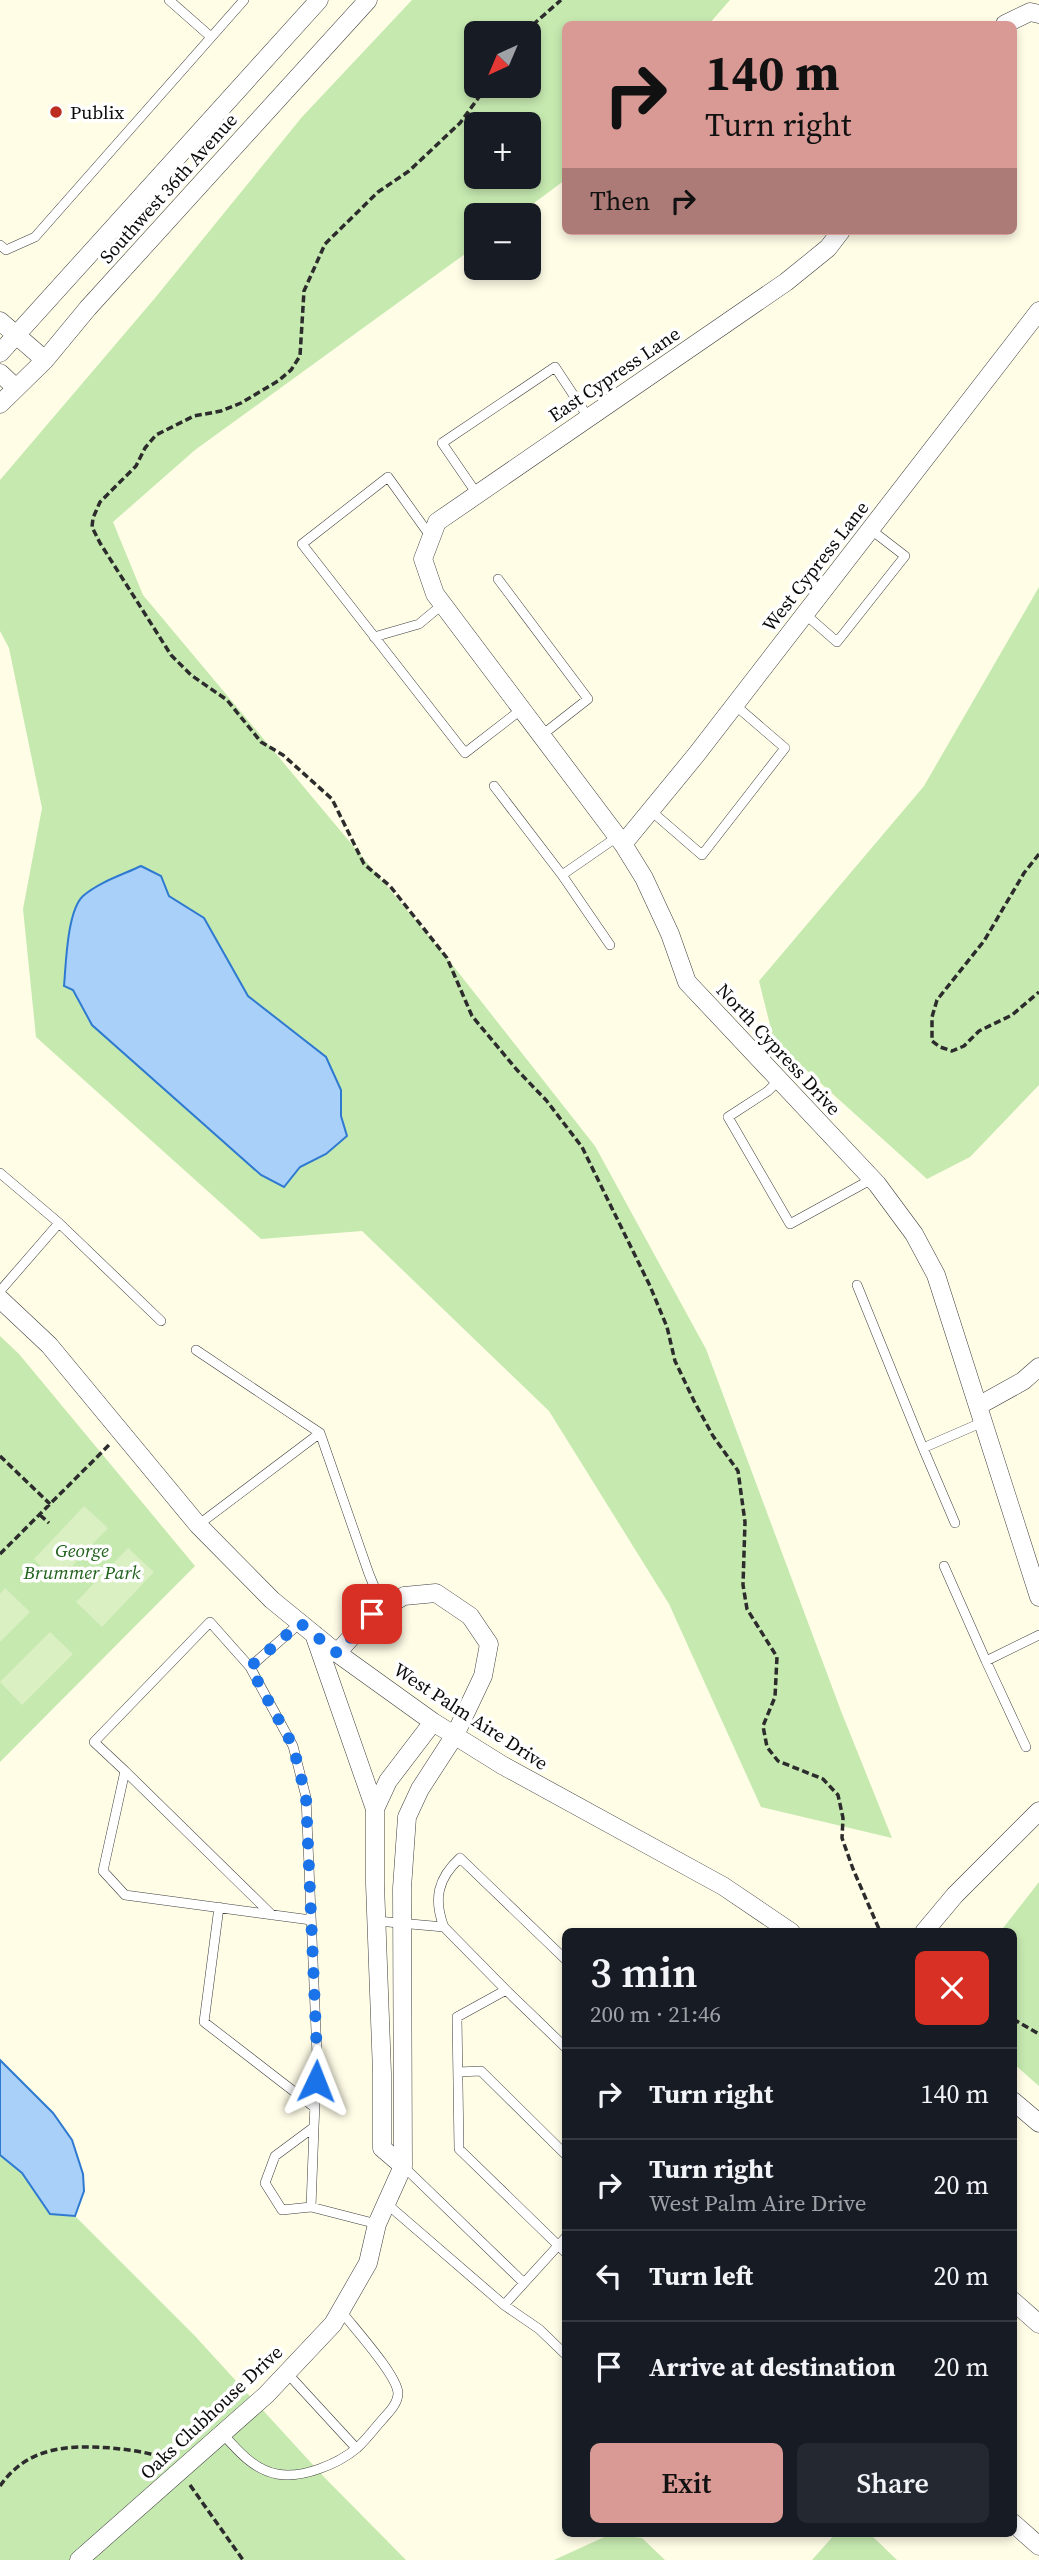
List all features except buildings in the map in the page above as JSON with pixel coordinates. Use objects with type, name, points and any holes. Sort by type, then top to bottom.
[{"type":"street","name":"Southwest 36th Avenue","points":[[0,353],[319,0]]},
{"type":"street","name":"Southwest 36th Avenue","points":[[0,404],[45,360],[88,308],[362,2]]},
{"type":"street","points":[[1010,21],[1032,9]]},
{"type":"street","name":"East Cypress Lane","points":[[424,559],[437,522],[786,282],[828,248],[838,235]]},
{"type":"street","name":"West Cypress Lane","points":[[620,840],[650,810],[735,705],[1039,311]]},
{"type":"street","points":[[0,321],[45,360]]},
{"type":"street","points":[[0,373],[16,388]]},
{"type":"street","name":"North Cypress Drive","points":[[424,559],[435,594],[620,840],[643,878],[687,982],[872,1179],[914,1234],[936,1275],[1039,1598]]},
{"type":"street","name":"West Palm Aire Drive","points":[[0,1299],[49,1345],[198,1525],[272,1600],[307,1629],[433,1722],[502,1766],[723,1886],[785,1928]]},
{"type":"street","points":[[981,1414],[1039,1367]]},
{"type":"street","name":"Oaks Clubhouse Drive","points":[[79,2560],[266,2395],[333,2324],[368,2263],[377,2224],[403,2166],[402,1888],[407,1816],[420,1788],[455,1735],[483,1676],[489,1644],[470,1616],[436,1593],[404,1596],[372,1614],[337,1653]]},
{"type":"street","points":[[307,1629],[375,1809],[382,2148],[403,2166]]},
{"type":"street","points":[[375,1809],[388,1781],[433,1722]]},
{"type":"street","points":[[927,1928],[956,1895],[1039,1811]]},
{"type":"street","points":[[1017,2104],[1039,2123]]},
{"type":"street","points":[[1017,2305],[1039,2324]]},
{"type":"street","points":[[1017,2527],[1039,2546]]},
{"type":"lane","points":[[169,0],[211,37]]},
{"type":"lane","points":[[0,245],[6,250],[35,237],[244,0]]},
{"type":"lane","points":[[477,494],[442,443],[555,367],[588,417]]},
{"type":"lane","points":[[431,538],[388,477],[302,544],[464,753],[522,709]]},
{"type":"lane","points":[[805,614],[837,642],[905,556],[870,529]]},
{"type":"lane","points":[[498,579],[588,699],[541,735]]},
{"type":"lane","points":[[374,637],[419,624],[443,604]]},
{"type":"lane","points":[[650,810],[702,855],[785,748],[735,705]]},
{"type":"lane","points":[[494,786],[610,945]]},
{"type":"lane","points":[[562,876],[620,840]]},
{"type":"lane","points":[[779,1080],[768,1091],[728,1117],[790,1224],[872,1179]]},
{"type":"lane","points":[[0,1173],[59,1223],[161,1321]]},
{"type":"lane","points":[[0,1291],[59,1223]]},
{"type":"lane","points":[[857,1285],[955,1523]]},
{"type":"lane","points":[[196,1349],[320,1433],[383,1608]]},
{"type":"lane","points":[[923,1448],[981,1414]]},
{"type":"lane","points":[[198,1525],[320,1433]]},
{"type":"lane","points":[[944,1566],[1026,1747]]},
{"type":"lane","points":[[272,1915],[94,1742],[210,1622],[250,1667],[293,1746],[306,1797],[317,2056],[311,2207]]},
{"type":"lane","points":[[250,1667],[307,1629]]},
{"type":"lane","points":[[986,1661],[1039,1635]]},
{"type":"lane","points":[[125,1771],[103,1871],[125,1895],[312,1920]]},
{"type":"lane","points":[[562,1956],[460,1858],[444,1872],[437,1908],[444,1927],[562,2044]]},
{"type":"lane","points":[[219,1908],[204,2022],[314,2107]]},
{"type":"lane","points":[[377,1921],[444,1927]]},
{"type":"lane","points":[[506,1990],[457,2017],[459,2149],[562,2244]]},
{"type":"lane","points":[[458,2072],[481,2071],[562,2151]]},
{"type":"lane","points":[[314,2127],[275,2156],[265,2183],[282,2210],[311,2207],[377,2224]]},
{"type":"lane","points":[[403,2166],[524,2284]]},
{"type":"lane","points":[[387,2204],[504,2305],[539,2329],[562,2351]]},
{"type":"lane","points":[[504,2305],[562,2246]]},
{"type":"lane","points":[[222,2433],[242,2455],[277,2474],[298,2474],[321,2467],[356,2448],[394,2406],[398,2395],[395,2380],[341,2311]]},
{"type":"lane","points":[[287,2373],[356,2448]]},
{"type":"path","points":[[537,21],[561,0]]},
{"type":"path","points":[[478,98],[460,123],[409,171],[378,192],[325,244],[304,291],[300,356],[291,370],[278,382],[240,403],[221,411],[194,416],[156,435],[145,448],[136,466],[100,502],[92,527],[171,655],[191,675],[227,700],[261,742],[284,754],[332,799],[364,864],[390,886],[447,958],[472,1016],[546,1100],[582,1147],[650,1286],[667,1327],[675,1361],[695,1404],[713,1436],[738,1471],[745,1522],[743,1585],[747,1609],[777,1657],[775,1697],[763,1726],[767,1747],[778,1761],[823,1779],[838,1795],[843,1818],[842,1838],[879,1928]]},
{"type":"path","points":[[1039,854],[1024,873],[984,941],[937,1000],[932,1017],[932,1041],[952,1051],[964,1046],[979,1031],[1013,1015],[1039,992]]},
{"type":"path","points":[[0,1555],[120,1433]]},
{"type":"path","points":[[0,1456],[50,1504]]},
{"type":"path","points":[[40,1514],[49,1523]]},
{"type":"path","points":[[1017,2021],[1039,2034]]},
{"type":"path","points":[[0,2486],[21,2463],[73,2446],[127,2449],[149,2454],[172,2463],[180,2471],[243,2560]]},
{"type":"green space","points":[[412,0],[730,0],[712,21],[562,21],[562,182],[534,203],[464,203],[464,255],[195,450],[113,522],[143,595],[447,958],[595,1146],[706,1349],[841,1711],[892,1838],[761,1807],[669,1604],[549,1411],[362,1231],[261,1239],[36,1037],[23,909],[42,808],[9,648],[0,631],[0,480],[155,298],[302,117]]},
{"type":"green space","points":[[1039,587],[1039,1085],[970,1157],[927,1179],[774,1041],[759,981],[924,786]]},
{"type":"green space","name":"George Brummer Park","points":[[0,1336],[19,1354],[195,1566],[0,1762]]},
{"type":"green space","points":[[84,1506],[108,1528],[57,1582],[34,1559]]},
{"type":"green space","points":[[128,1548],[154,1572],[102,1627],[76,1602]]},
{"type":"green space","points":[[5,1588],[30,1612],[0,1642],[0,1594]]},
{"type":"green space","points":[[50,1632],[73,1654],[22,1705],[0,1682]]},
{"type":"green space","points":[[1039,1882],[1039,2086],[1017,2067],[1017,1928],[1003,1928]]},
{"type":"green space","points":[[0,2155],[22,2173],[50,2214],[75,2216],[195,2336],[325,2478],[406,2560],[0,2560]]},
{"type":"green space","points":[[604,2537],[634,2537],[642,2538],[665,2560],[554,2560]]},
{"type":"green space","points":[[832,2537],[873,2537],[897,2560],[812,2560]]},
{"type":"water","points":[[141,866],[161,876],[169,896],[204,918],[248,996],[326,1057],[341,1090],[341,1116],[347,1136],[326,1154],[300,1167],[284,1187],[261,1175],[92,1025],[73,990],[64,986],[70,925],[78,903],[96,887]]},
{"type":"water","points":[[0,2060],[53,2113],[72,2140],[83,2174],[84,2191],[75,2216],[50,2214],[22,2173],[0,2155]]},
{"type":"place","name":"Publix","points":[[56,112]]},
{"type":"route","points":[[316,2081],[306,1797],[293,1746],[250,1667],[300,1623],[337,1653],[372,1614]]}]
